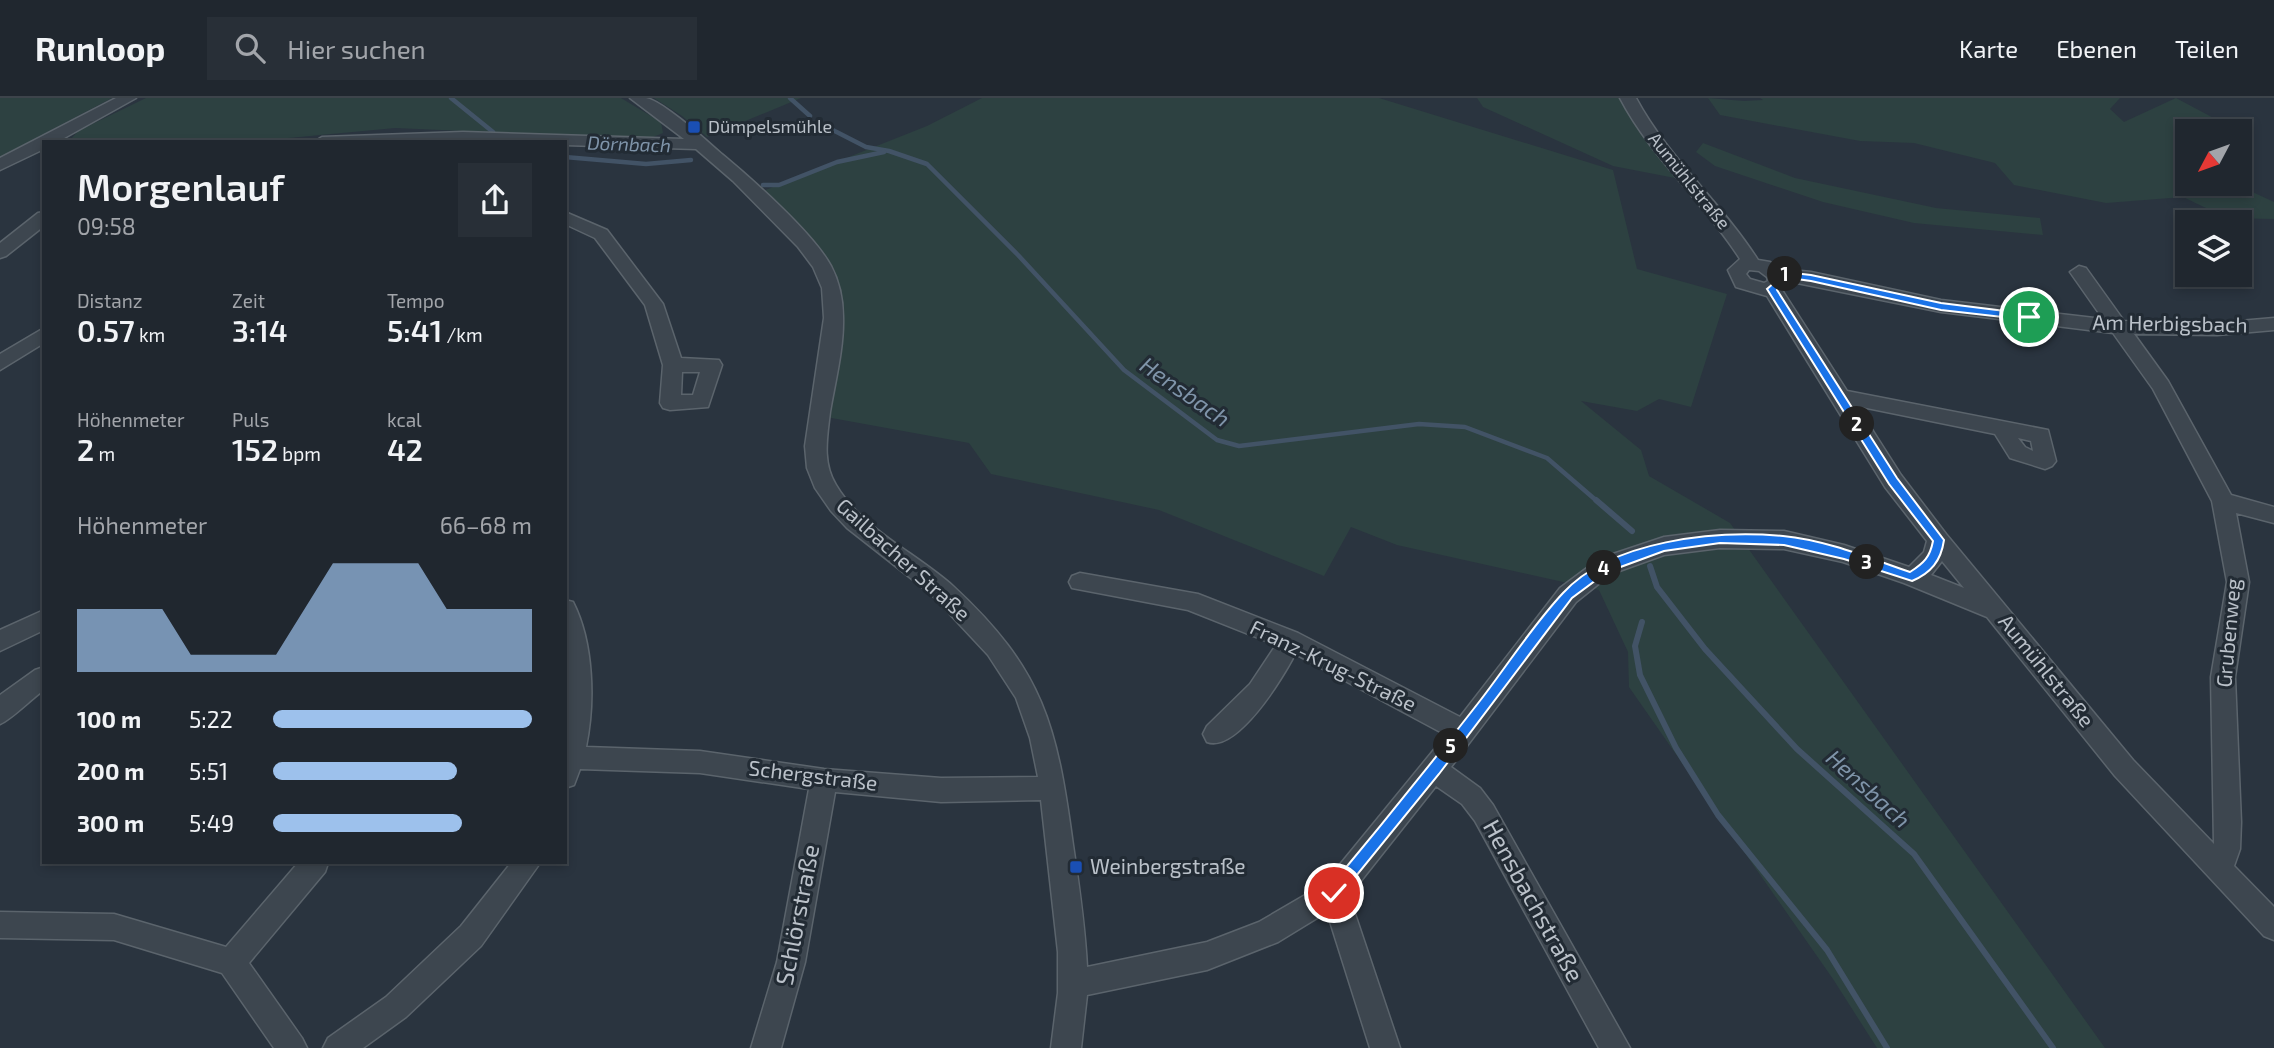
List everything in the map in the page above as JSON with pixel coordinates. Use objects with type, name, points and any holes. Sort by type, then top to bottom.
[{"type":"street","points":[[51,140],[128,98]]},
{"type":"street","name":"Gailbacher Straße","points":[[638,98],[739,177],[804,243],[821,266],[831,288],[834,318],[815,446],[815,463],[823,485],[842,511],[929,578],[990,639],[1017,677],[1038,725],[1052,788],[1066,894],[1073,984],[1066,1048]]},
{"type":"street","name":"Aumühlstraße","points":[[1628,98],[1685,182],[1730,233],[1752,264],[1737,270],[1739,279],[1757,289],[1774,281],[1840,398],[1893,481],[1938,540],[2124,768],[2274,927]]},
{"type":"street","points":[[344,140],[528,140]]},
{"type":"street","points":[[567,141],[699,145]]},
{"type":"street","points":[[0,165],[40,146]]},
{"type":"street","points":[[567,218],[601,234],[654,304],[673,365]]},
{"type":"street","points":[[0,252],[42,219]]},
{"type":"street","name":"Grubenweg","points":[[2079,272],[2161,386],[2223,501],[2238,582],[2223,677],[2228,822],[2227,849],[2220,868]]},
{"type":"street","name":"Am Herbigsbach","points":[[1774,281],[1811,278],[1941,306],[2118,327],[2217,329],[2274,324]]},
{"type":"street","points":[[0,363],[42,335]]},
{"type":"street","points":[[1840,398],[1864,400],[2004,428]]},
{"type":"street","points":[[2223,501],[2274,515]]},
{"type":"street","points":[[1073,984],[1207,956],[1268,932],[1334,893],[1434,770],[1568,595],[1603,568],[1618,561],[1664,546],[1720,539],[1784,540],[1844,554],[1912,577],[1999,612]]},
{"type":"street","points":[[1912,577],[1929,565],[1937,554],[1938,540]]},
{"type":"street","name":"Franz-Krug-Straße","points":[[1080,582],[1190,601],[1290,640],[1462,731]]},
{"type":"street","points":[[567,615],[571,626],[579,689],[569,768]]},
{"type":"street","points":[[0,641],[42,620]]},
{"type":"street","points":[[1216,734],[1247,708],[1274,673],[1290,640]]},
{"type":"street","points":[[0,713],[11,700],[42,678]]},
{"type":"street","name":"Schergstraße","points":[[569,768],[700,762],[824,780],[941,790],[1052,788]]},
{"type":"street","name":"Hensbachstraße","points":[[1434,770],[1471,796],[1484,813],[1615,1048]]},
{"type":"street","name":"Schlörstraße","points":[[766,1048],[791,962],[824,780]]},
{"type":"street","points":[[231,962],[314,864]]},
{"type":"street","points":[[338,1048],[396,1007],[471,936],[526,864]]},
{"type":"street","points":[[1334,893],[1385,1048]]},
{"type":"street","points":[[0,925],[114,928],[231,962],[292,1048]]},
{"type":"green space","points":[[0,98],[112,98],[0,157]]},
{"type":"green space","points":[[146,98],[621,98],[661,122],[663,133],[648,139],[395,128],[267,140],[71,139],[78,131]]},
{"type":"green space","points":[[654,98],[801,98],[707,137]]},
{"type":"green space","points":[[982,98],[1379,98],[1613,170],[1637,269],[1727,294],[1691,407],[1659,399],[1637,411],[1581,401],[1641,450],[1649,476],[1730,523],[2105,1048],[1877,1048],[1833,979],[1629,687],[1628,652],[1599,590],[1397,545],[1351,527],[1324,576],[1159,510],[991,474],[969,443],[826,417],[842,319],[833,269],[802,231],[763,191],[927,126]]},
{"type":"green space","points":[[1477,98],[1622,98],[1675,178],[1613,166],[1483,107]]},
{"type":"green space","points":[[1708,98],[1744,101],[1763,100],[1760,98],[2120,98],[2110,109],[2124,122],[2176,98],[2215,119],[2175,119],[2175,196],[2252,196],[2252,192],[2274,202],[2274,219],[2252,219],[2252,210],[2210,210],[2183,197],[2106,203],[2014,185],[1995,163],[1914,143],[1860,141],[1720,115]]},
{"type":"green space","points":[[1703,143],[1795,178],[1936,208],[2040,218],[2043,235],[1914,223],[1823,202],[1715,166],[1696,152]]},
{"type":"waterway","name":"Dörnbach","points":[[451,98],[493,132]]},
{"type":"waterway","name":"Hensbach","points":[[790,98],[810,116]]},
{"type":"waterway","name":"Hensbach","points":[[821,124],[866,147],[889,151],[927,164],[1018,255],[1124,370],[1217,440],[1239,446],[1419,424],[1465,427],[1547,458],[1598,502]]},
{"type":"waterway","name":"Dörnbach","points":[[763,185],[779,185],[837,162],[884,152]]},
{"type":"waterway","name":"Dörnbach","points":[[567,157],[646,164],[691,160]]},
{"type":"waterway","name":"Hensbach","points":[[1596,500],[1632,531]]},
{"type":"waterway","name":"Hensbach","points":[[1650,566],[1657,587],[1705,649],[1797,749],[1914,854],[2053,1048]]},
{"type":"waterway","points":[[1642,622],[1635,646],[1640,675],[1676,748],[1718,815],[1827,950],[1887,1048]]},
{"type":"place","name":"Dümpelsmühle","points":[[694,127]]},
{"type":"place","name":"Weinbergstraße","points":[[1076,867]]},
{"type":"route","points":[[1334,893],[1434,770],[1568,595],[1603,568],[1664,546],[1720,539],[1784,540],[1844,554],[1912,577],[1929,565],[1937,554],[1938,540],[1893,481],[1772,289],[1778,284],[1776,274],[1811,278],[1941,306],[2029,317]]}]
